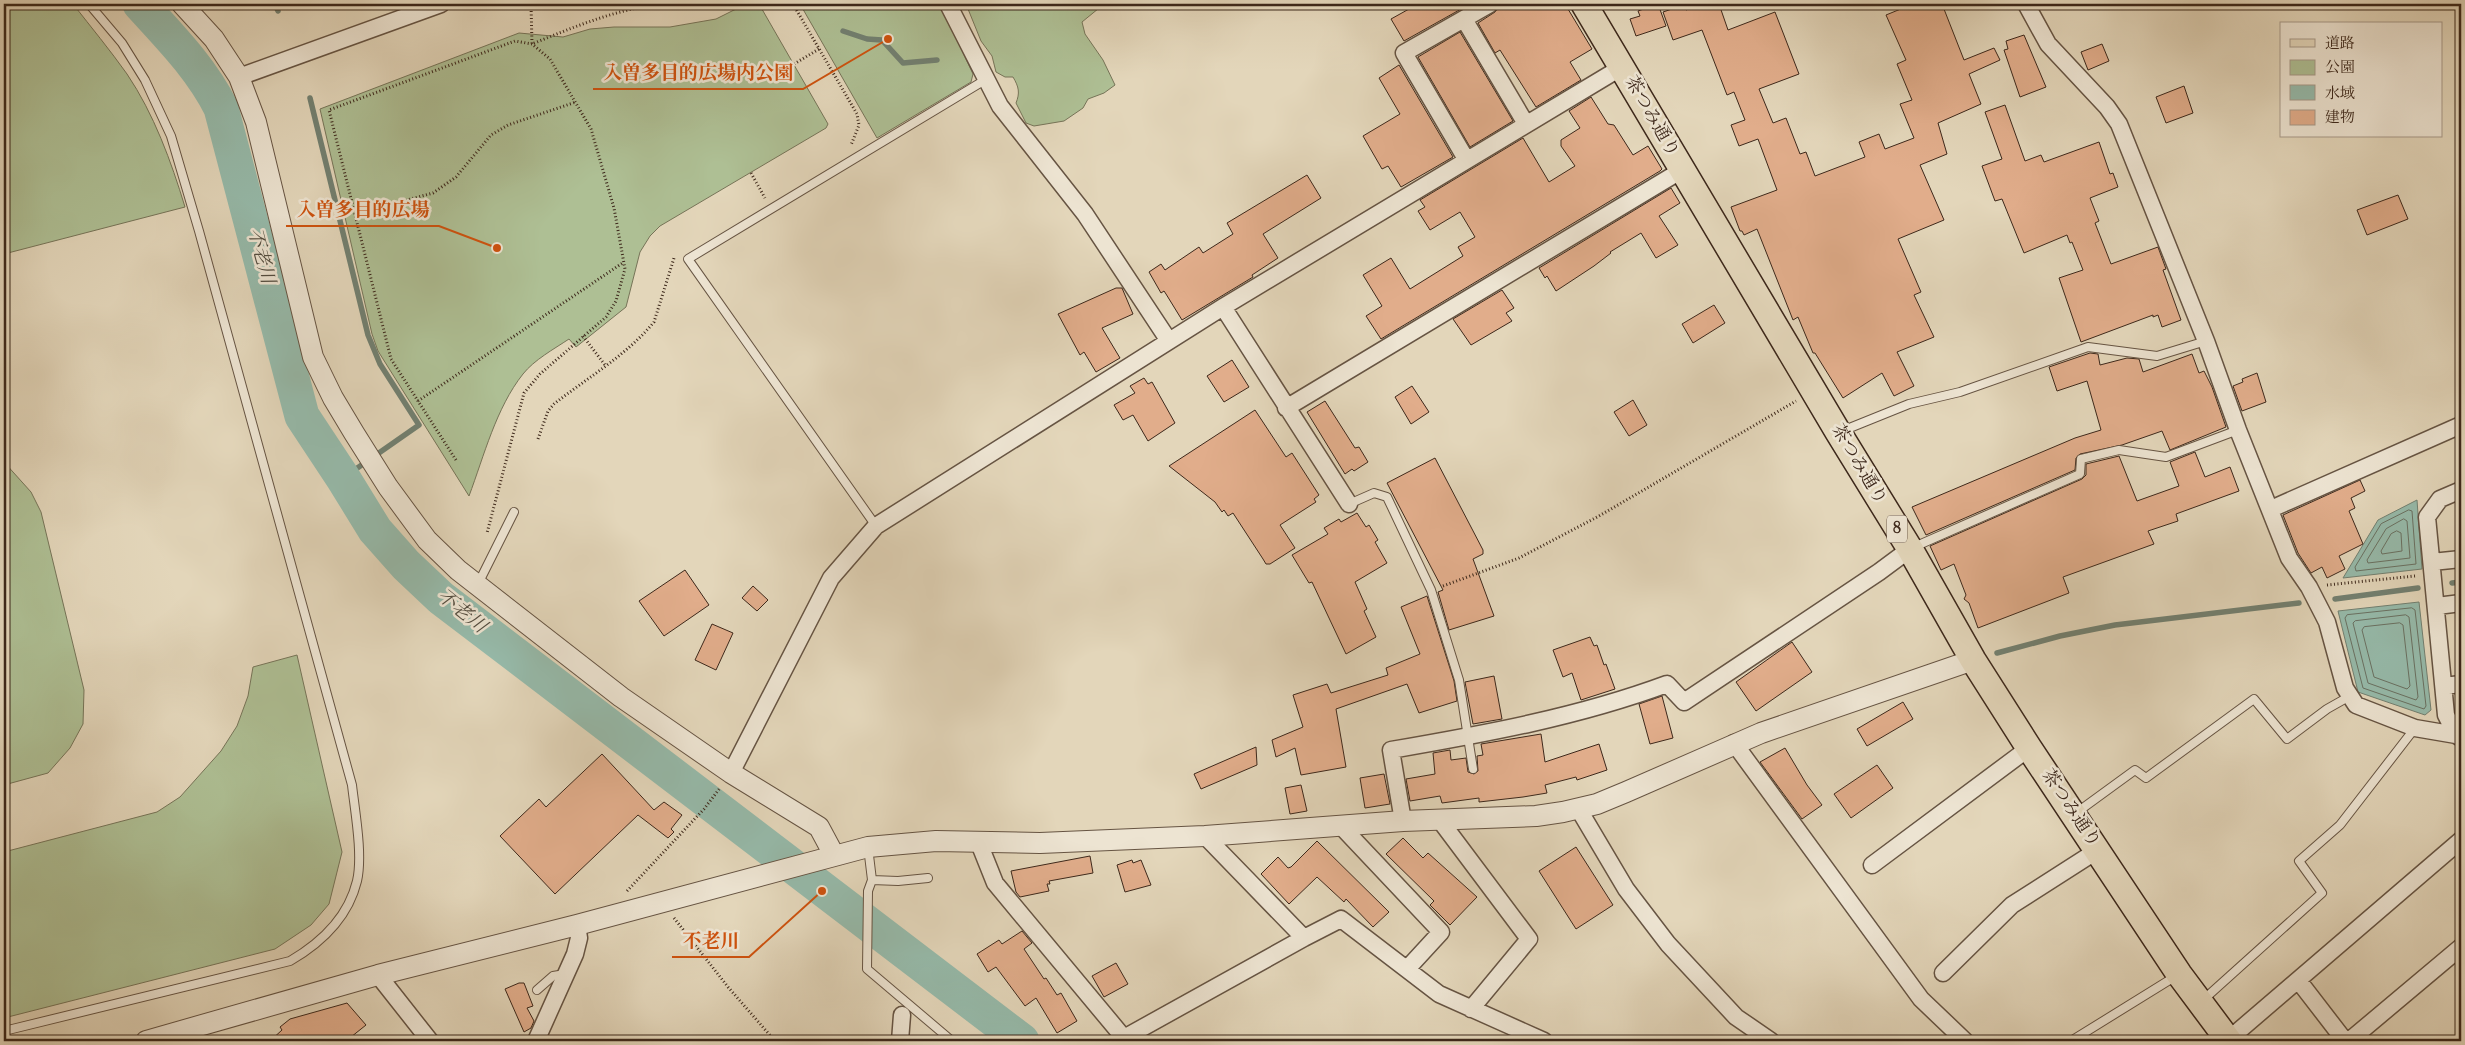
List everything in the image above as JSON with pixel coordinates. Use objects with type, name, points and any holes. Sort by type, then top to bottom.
[{"type":"main road","name":"茶つみ通り","points":[[1584,4],[1838,432],[1910,549],[1973,660],[2028,748],[2074,814],[2179,974],[2228,1040]]},
{"type":"street","points":[[182,4],[214,39],[238,77],[256,122],[313,357],[333,398],[354,433],[388,487],[427,540],[458,570],[727,779],[819,827],[826,857]]},
{"type":"street","points":[[238,77],[441,4]]},
{"type":"street","points":[[948,4],[985,80],[1000,106],[1086,214],[1168,341]]},
{"type":"street","points":[[1466,159],[1404,53],[1490,4]]},
{"type":"street","points":[[2028,4],[2048,44],[2107,107],[2119,124],[2206,341],[2238,430],[2289,558],[2309,587],[2327,622],[2345,688],[2356,705],[2415,728],[2458,736]]},
{"type":"street","points":[[1464,19],[1526,124]]},
{"type":"street","points":[[727,779],[830,578],[876,526],[1223,307],[1466,159],[1622,67]]},
{"type":"street","points":[[1286,408],[1682,170]]},
{"type":"street","points":[[1223,307],[1349,504]]},
{"type":"street","points":[[2271,509],[2461,425]]},
{"type":"street","points":[[2458,736],[2446,715],[2427,517],[2440,499],[2461,490]]},
{"type":"street","points":[[1403,820],[1391,750],[1468,737],[1543,721],[1641,694],[1667,684],[1684,702],[1879,572],[1910,549]]},
{"type":"street","points":[[2432,568],[2461,559]]},
{"type":"street","points":[[2437,606],[2461,603]]},
{"type":"street","points":[[146,1041],[378,975],[577,926],[663,901],[868,847],[936,841],[979,843],[1205,836],[1403,820],[1536,816],[1578,808],[1626,792],[1734,743],[1973,660]]},
{"type":"street","points":[[2444,686],[2461,684]]},
{"type":"street","points":[[1734,743],[1921,1000],[1965,1041]]},
{"type":"street","points":[[1872,865],[2028,748]]},
{"type":"street","points":[[1578,808],[1626,889],[1668,944],[1736,1017],[1772,1041]]},
{"type":"street","points":[[1439,819],[1529,939],[1471,1009]]},
{"type":"street","points":[[1340,825],[1441,932],[1407,970]]},
{"type":"street","points":[[1205,836],[1304,938]]},
{"type":"street","points":[[2228,1040],[2461,840]]},
{"type":"street","points":[[979,843],[995,883],[1124,1038],[1341,919],[1439,994],[1544,1041]]},
{"type":"street","points":[[1944,973],[2012,905],[2098,850]]},
{"type":"street","points":[[536,1041],[579,938],[577,926]]},
{"type":"street","points":[[2349,1041],[2461,947]]},
{"type":"street","points":[[378,975],[430,1041]]},
{"type":"street","points":[[2298,980],[2345,1041]]},
{"type":"street","points":[[900,1041],[902,1015]]},
{"type":"lane","points":[[4,1031],[290,961],[308,951],[329,933],[346,908],[357,880],[358,843],[352,785],[202,240],[171,136],[145,80],[122,43],[89,4]]},
{"type":"lane","points":[[876,526],[688,259],[985,80]]},
{"type":"lane","points":[[1838,432],[1909,404],[1960,392],[2088,347],[2157,356],[2206,341]]},
{"type":"lane","points":[[1910,549],[2080,474],[2081,459],[2120,450],[2166,457],[2238,430]]},
{"type":"lane","points":[[1349,504],[1374,493],[1387,497],[1431,590],[1459,680],[1474,769]]},
{"type":"lane","points":[[478,585],[514,512]]},
{"type":"lane","points":[[2074,814],[2135,770],[2146,778],[2254,699],[2287,739],[2327,709],[2350,696]]},
{"type":"lane","points":[[2200,1002],[2322,893],[2299,861],[2340,825],[2415,728]]},
{"type":"lane","points":[[868,847],[872,880],[868,891],[867,969],[952,1041]]},
{"type":"lane","points":[[872,880],[898,881],[928,878]]},
{"type":"lane","points":[[537,990],[553,976],[565,974]]},
{"type":"lane","points":[[2070,1041],[2179,974]]},
{"type":"path","points":[[487,536],[524,393],[540,374],[606,317],[616,301],[625,268],[614,208],[591,129],[550,59],[532,44],[531,4]]},
{"type":"path","points":[[456,460],[391,359],[329,110],[515,42],[532,44],[604,16],[632,8],[660,4]]},
{"type":"path","points":[[794,64],[819,49]]},
{"type":"path","points":[[355,214],[433,193],[456,177],[491,135],[508,125],[576,102]]},
{"type":"path","points":[[751,174],[765,198]]},
{"type":"path","points":[[418,400],[624,262]]},
{"type":"path","points":[[583,336],[605,365]]},
{"type":"path","points":[[1431,590],[1519,558],[1600,516],[1814,390]]},
{"type":"path","points":[[2309,587],[2432,568]]},
{"type":"path","points":[[621,898],[704,809],[727,779]]},
{"type":"path","points":[[663,901],[684,933],[775,1041]]},
{"type":"green space","points":[[4,4],[73,4],[137,89],[168,155],[185,207],[4,254]]},
{"type":"green space","points":[[746,4],[759,4],[828,124],[826,128],[660,226],[650,236],[640,252],[626,307],[576,347],[569,339],[544,355],[523,374],[498,417],[469,496],[378,351],[372,334],[320,109],[519,33],[563,37],[590,29],[670,27],[716,19]]},
{"type":"green space","points":[[800,4],[940,4],[973,74],[971,82],[877,138]]},
{"type":"green space","points":[[966,4],[1104,4],[1082,22],[1085,34],[1103,60],[1115,85],[1104,93],[1088,99],[1083,108],[1064,121],[1034,126],[1026,123],[1016,103],[1018,87],[1013,77],[1005,77],[996,72],[992,56],[981,41]]},
{"type":"green space","points":[[4,462],[31,492],[41,512],[84,690],[83,724],[70,748],[48,773],[4,785]]},
{"type":"green space","points":[[297,655],[342,852],[329,904],[311,925],[275,949],[4,1018],[4,852],[157,812],[180,797],[221,751],[237,726],[248,696],[253,667]]},
{"type":"water","points":[[2417,500],[2422,569],[2343,578],[2378,520]]},
{"type":"water","points":[[2419,602],[2431,710],[2425,715],[2358,692],[2338,611]]},
{"type":"building","points":[[1418,4],[1470,4],[1404,41],[1391,19]]},
{"type":"building","points":[[1500,4],[1565,4],[1592,49],[1570,62],[1581,80],[1536,107],[1500,50],[1495,53],[1478,23],[1495,12]]},
{"type":"building","points":[[1658,4],[1666,26],[1636,36],[1630,19],[1640,16],[1638,11]]},
{"type":"building","points":[[1702,4],[1719,4],[1728,30],[1775,12],[1799,74],[1759,89],[1773,123],[1786,118],[1800,154],[1806,152],[1815,176],[1865,157],[1859,142],[1879,134],[1885,149],[1914,138],[1900,104],[1912,100],[1897,64],[1906,60],[1886,15],[1913,4],[1942,4],[1964,60],[1994,48],[2000,60],[1969,74],[1981,104],[1938,123],[1947,154],[1920,165],[1944,220],[1898,239],[1921,292],[1914,295],[1934,337],[1897,352],[1914,386],[1894,396],[1882,373],[1843,398],[1815,353],[1813,353],[1798,317],[1793,320],[1757,229],[1744,235],[1740,231],[1731,207],[1777,190],[1758,139],[1739,146],[1731,125],[1745,120],[1734,92],[1727,95],[1702,30],[1673,40],[1663,12],[1684,5],[1686,10]]},
{"type":"building","points":[[1460,32],[1513,121],[1470,147],[1418,57]]},
{"type":"building","points":[[2024,35],[2046,87],[2020,97],[2004,50],[2008,49],[2006,41]]},
{"type":"building","points":[[2102,44],[2109,61],[2088,70],[2081,52]]},
{"type":"building","points":[[1399,65],[1453,157],[1401,187],[1388,166],[1382,169],[1363,136],[1400,114],[1379,78]]},
{"type":"building","points":[[2184,86],[2193,113],[2166,123],[2156,97]]},
{"type":"building","points":[[1591,97],[1608,124],[1614,125],[1633,155],[1648,146],[1662,169],[1381,339],[1366,316],[1382,306],[1363,275],[1391,258],[1410,289],[1463,256],[1458,247],[1475,237],[1460,212],[1430,230],[1418,211],[1425,207],[1420,200],[1523,138],[1549,182],[1575,166],[1561,146],[1561,140],[1580,128],[1569,111]]},
{"type":"building","points":[[2005,105],[2025,161],[2041,155],[2044,162],[2099,142],[2110,174],[2113,173],[2118,187],[2090,198],[2099,221],[2095,223],[2111,264],[2158,247],[2166,269],[2163,270],[2181,320],[2162,327],[2158,315],[2153,317],[2153,315],[2081,342],[2059,278],[2083,270],[2072,242],[2070,243],[2067,235],[2024,253],[2002,199],[1995,201],[1982,166],[2002,159],[1985,112]]},
{"type":"building","points":[[1307,175],[1321,198],[1263,234],[1278,258],[1252,275],[1253,277],[1182,320],[1164,291],[1161,293],[1149,272],[1161,264],[1165,270],[1199,247],[1203,253],[1233,234],[1227,223]]},
{"type":"building","points":[[1671,188],[1680,203],[1659,216],[1678,245],[1656,258],[1641,233],[1610,252],[1594,266],[1556,291],[1547,276],[1545,278],[1539,268]]},
{"type":"building","points":[[2398,195],[2408,219],[2367,235],[2357,210]]},
{"type":"building","points":[[1116,288],[1122,288],[1133,314],[1102,328],[1120,358],[1096,372],[1084,352],[1080,355],[1058,314]]},
{"type":"building","points":[[1502,290],[1514,308],[1506,313],[1512,321],[1471,345],[1453,319]]},
{"type":"building","points":[[1714,305],[1725,323],[1693,343],[1682,324]]},
{"type":"building","points":[[2090,353],[2098,354],[2100,365],[2127,358],[2139,359],[2143,372],[2192,354],[2199,373],[2204,371],[2212,387],[2226,427],[2170,450],[2162,431],[2122,445],[2080,454],[2076,458],[2075,470],[1926,535],[1912,507],[2075,438],[2101,430],[2087,381],[2057,391],[2049,367]]},
{"type":"building","points":[[1232,360],[1249,387],[1224,402],[1207,376]]},
{"type":"building","points":[[2257,373],[2266,402],[2242,411],[2233,386],[2243,382],[2242,379]]},
{"type":"building","points":[[1144,378],[1148,384],[1152,382],[1175,423],[1148,441],[1133,415],[1123,420],[1114,405],[1135,393],[1130,386]]},
{"type":"building","points":[[1412,386],[1429,412],[1411,424],[1395,397]]},
{"type":"building","points":[[1633,400],[1647,425],[1629,436],[1614,412]]},
{"type":"building","points":[[1325,401],[1355,448],[1359,447],[1368,462],[1354,471],[1352,469],[1345,474],[1307,412]]},
{"type":"building","points":[[1255,410],[1286,457],[1292,453],[1319,495],[1314,499],[1316,502],[1280,525],[1295,548],[1270,564],[1266,564],[1233,513],[1228,516],[1224,510],[1222,512],[1215,502],[1169,466]]},
{"type":"building","points":[[2195,452],[2205,477],[2230,467],[2239,491],[2176,514],[2178,521],[2148,531],[2154,544],[2063,577],[2069,593],[1978,628],[1969,603],[1964,599],[1966,595],[1954,564],[1941,570],[1930,546],[2082,479],[2086,475],[2086,464],[2119,456],[2137,501],[2179,486],[2170,462]]},
{"type":"building","points":[[1435,458],[1483,550],[1483,554],[1473,559],[1494,616],[1449,630],[1438,592],[1443,590],[1387,483]]},
{"type":"building","points":[[2360,480],[2365,491],[2351,498],[2355,508],[2349,511],[2363,544],[2339,556],[2345,569],[2327,578],[2322,567],[2311,573],[2298,553],[2283,515]]},
{"type":"building","points":[[1357,513],[1366,527],[1369,525],[1378,540],[1375,542],[1387,563],[1355,582],[1367,609],[1364,611],[1376,637],[1346,654],[1312,582],[1309,583],[1292,555],[1328,534],[1324,528],[1339,519],[1341,522]]},
{"type":"building","points":[[685,570],[709,605],[664,636],[639,601]]},
{"type":"building","points":[[753,586],[768,600],[757,611],[742,598]]},
{"type":"building","points":[[1427,596],[1454,681],[1457,701],[1419,713],[1407,684],[1336,709],[1346,767],[1301,775],[1295,748],[1276,757],[1272,740],[1303,727],[1293,695],[1327,684],[1331,693],[1388,675],[1386,668],[1420,654],[1401,607]]},
{"type":"building","points":[[712,624],[733,633],[716,670],[695,660]]},
{"type":"building","points":[[1590,637],[1594,646],[1597,645],[1615,689],[1581,700],[1572,673],[1563,677],[1553,650]]},
{"type":"building","points":[[1792,642],[1812,672],[1756,711],[1736,682]]},
{"type":"building","points":[[1494,676],[1502,719],[1473,724],[1465,682]]},
{"type":"building","points":[[1662,696],[1673,738],[1650,744],[1639,704]]},
{"type":"building","points":[[1903,702],[1913,719],[1867,746],[1857,729]]},
{"type":"building","points":[[1541,734],[1545,762],[1599,744],[1607,770],[1577,780],[1576,777],[1545,785],[1547,793],[1523,797],[1479,802],[1479,798],[1442,803],[1440,796],[1410,801],[1406,779],[1435,774],[1433,753],[1450,750],[1451,760],[1466,758],[1468,772],[1474,774],[1478,771],[1477,756],[1483,755],[1481,744]]},
{"type":"building","points":[[1256,747],[1257,765],[1201,789],[1194,774]]},
{"type":"building","points":[[1785,748],[1807,785],[1822,805],[1802,819],[1760,762]]},
{"type":"building","points":[[602,754],[654,810],[664,802],[682,815],[671,829],[674,832],[668,838],[638,815],[555,894],[500,836],[539,799],[546,807]]},
{"type":"building","points":[[1877,765],[1893,788],[1851,818],[1834,794]]},
{"type":"building","points":[[1384,774],[1390,804],[1365,808],[1360,778]]},
{"type":"building","points":[[1301,785],[1307,811],[1290,814],[1285,788]]},
{"type":"building","points":[[1403,838],[1423,858],[1428,853],[1477,897],[1450,925],[1430,905],[1434,901],[1386,854]]},
{"type":"building","points":[[1317,841],[1389,912],[1373,927],[1346,899],[1344,902],[1317,877],[1289,904],[1261,874],[1278,857],[1288,868],[1291,867]]},
{"type":"building","points":[[1576,847],[1613,905],[1576,929],[1539,871]]},
{"type":"building","points":[[1090,856],[1093,873],[1049,881],[1050,884],[1047,884],[1049,891],[1020,897],[1016,892],[1011,871]]},
{"type":"building","points":[[1132,860],[1133,863],[1141,860],[1151,885],[1125,892],[1117,865]]},
{"type":"building","points":[[1022,931],[1032,943],[1024,949],[1057,995],[1061,993],[1077,1021],[1057,1033],[1036,998],[1025,1006],[996,967],[988,972],[977,954],[999,940],[1002,944]]},
{"type":"building","points":[[1116,963],[1128,984],[1104,997],[1092,976]]},
{"type":"building","points":[[519,983],[524,983],[533,1006],[527,1008],[534,1021],[531,1028],[524,1032],[505,989]]},
{"type":"building","points":[[347,1003],[366,1025],[346,1041],[270,1041],[282,1030],[280,1027],[290,1019]]},
{"type":"waterway","name":"不老川","points":[[140,4],[194,66],[221,108],[302,416],[375,530],[406,565],[441,598],[1022,1041]]},
{"type":"waterway","points":[[275,4],[278,11]]},
{"type":"waterway","points":[[843,31],[867,39],[882,40],[903,63],[937,60]]},
{"type":"waterway","points":[[310,98],[368,335],[380,364],[419,425],[343,478]]},
{"type":"waterway","points":[[2452,583],[2461,582]]},
{"type":"waterway","points":[[2335,599],[2418,588]]},
{"type":"waterway","points":[[1997,653],[2060,636],[2115,625],[2299,603]]},
{"type":"place","name":"入曽多目的広場内公園","points":[[888,39]]},
{"type":"place","name":"入曽多目的広場","points":[[497,248]]},
{"type":"place","name":"不老川","points":[[822,891]]}]
